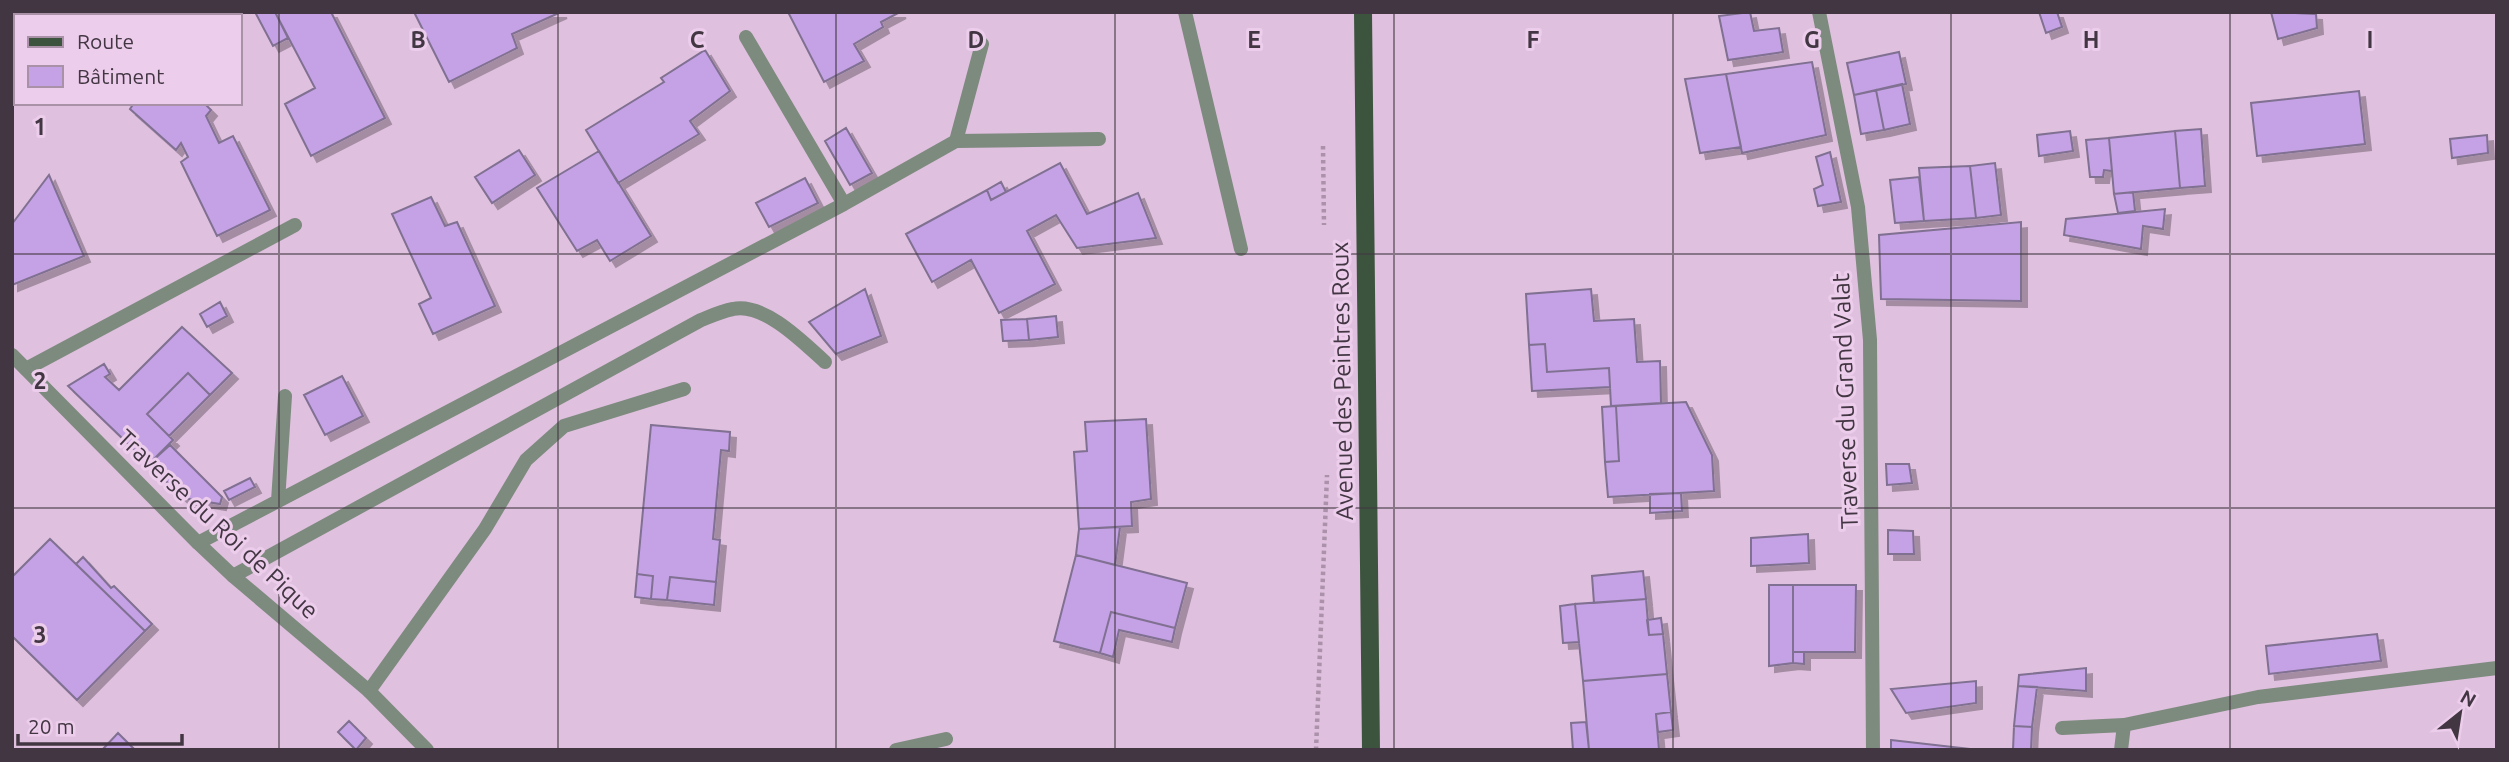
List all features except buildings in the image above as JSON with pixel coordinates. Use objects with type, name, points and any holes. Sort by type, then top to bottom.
[{"type":"main road","name":"Avenue des Peintres Roux","points":[[1363,12],[1371,750]]},
{"type":"street","points":[[1185,12],[1241,249]]},
{"type":"street","name":"Traverse du Grand Valat","points":[[1819,12],[1858,208],[1870,340],[1873,750]]},
{"type":"street","points":[[746,37],[844,204]]},
{"type":"street","points":[[956,141],[982,44]]},
{"type":"street","points":[[198,543],[844,204],[956,141],[1099,139]]},
{"type":"street","points":[[26,369],[295,225]]},
{"type":"street","points":[[233,576],[701,320],[735,308],[765,314],[788,329],[825,362]]},
{"type":"street","name":"Traverse du Roi de Pique","points":[[12,355],[198,543],[369,691],[427,750]]},
{"type":"street","points":[[369,691],[485,529],[526,460],[564,426],[684,389]]},
{"type":"street","points":[[278,501],[285,396]]},
{"type":"street","points":[[2063,728],[2124,725],[2258,697],[2497,668]]},
{"type":"street","points":[[2121,750],[2124,725]]},
{"type":"street","points":[[896,750],[946,739]]},
{"type":"path","points":[[1323,142],[1322,196],[1325,236]]},
{"type":"path","points":[[1316,750],[1327,466]]}]
